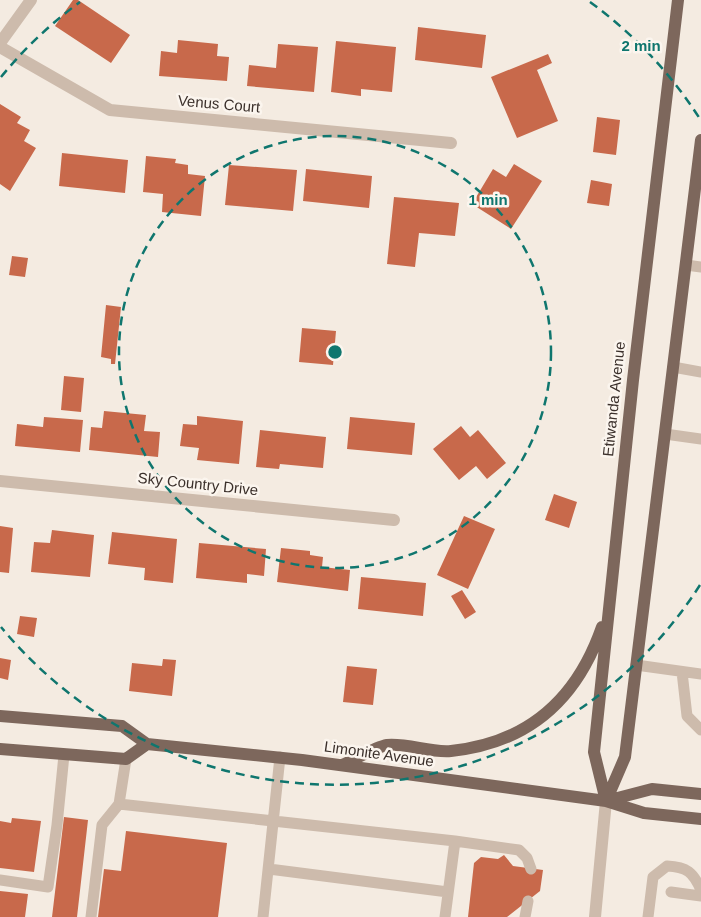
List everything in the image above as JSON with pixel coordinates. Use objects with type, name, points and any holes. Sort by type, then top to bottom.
[{"type":"main road","name":"Etiwanda Avenue","points":[[606,800],[594,752],[652,209],[678,0]]},
{"type":"main road","name":"Etiwanda Avenue","points":[[606,800],[625,757],[701,140]]},
{"type":"main road","points":[[342,765],[387,745],[449,751],[480,746],[511,735],[536,722],[558,705],[573,686],[595,648],[610,606]]},
{"type":"main road","points":[[0,716],[122,726],[147,744],[126,759],[0,749]]},
{"type":"main road","name":"Limonite Avenue","points":[[147,744],[280,757],[606,800],[644,813],[701,819]]},
{"type":"main road","name":"Limonite Avenue","points":[[606,800],[652,789],[701,794]]},
{"type":"street","points":[[0,43],[31,0]]},
{"type":"street","name":"Venus Court","points":[[0,47],[110,110],[451,143]]},
{"type":"street","name":"Sky Country Drive","points":[[0,481],[394,520]]},
{"type":"street","name":"Etiwanda Avenue","points":[[595,917],[606,800]]},
{"type":"lane","points":[[686,265],[701,267]]},
{"type":"lane","points":[[673,367],[701,372]]},
{"type":"lane","points":[[664,434],[701,439]]},
{"type":"lane","points":[[636,664],[701,674]]},
{"type":"lane","points":[[682,672],[687,716],[701,730]]},
{"type":"lane","points":[[0,880],[48,887],[64,755]]},
{"type":"lane","points":[[263,917],[275,820],[280,757]]},
{"type":"lane","points":[[91,917],[102,825],[119,804],[126,759]]},
{"type":"lane","points":[[119,804],[275,820],[519,850],[527,858],[531,869]]},
{"type":"lane","points":[[445,917],[455,841]]},
{"type":"lane","points":[[648,917],[653,877],[667,866],[683,868],[694,875],[701,890]]},
{"type":"lane","points":[[269,869],[448,892]]},
{"type":"lane","points":[[671,892],[701,896]]},
{"type":"lane","points":[[525,917],[528,901]]},
{"type":"building","points":[[73,0],[78,0],[130,35],[111,63],[55,26]]},
{"type":"building","points":[[418,27],[486,35],[482,68],[415,60]]},
{"type":"building","points":[[178,40],[218,44],[217,56],[229,57],[227,81],[159,76],[161,51],[177,53]]},
{"type":"building","points":[[336,41],[396,47],[392,92],[361,89],[361,96],[331,92]]},
{"type":"building","points":[[278,44],[318,47],[314,92],[247,86],[249,65],[276,68]]},
{"type":"building","points":[[548,54],[552,63],[537,70],[558,121],[517,138],[491,77]]},
{"type":"building","points":[[0,104],[21,117],[17,123],[30,130],[24,141],[36,148],[10,191],[0,184]]},
{"type":"building","points":[[597,117],[620,120],[616,155],[593,152]]},
{"type":"building","points":[[62,153],[128,160],[125,193],[59,186]]},
{"type":"building","points":[[146,156],[176,159],[175,163],[188,165],[188,174],[205,176],[201,216],[162,212],[163,194],[143,192]]},
{"type":"building","points":[[514,164],[542,181],[511,229],[472,204],[493,169],[506,177]]},
{"type":"building","points":[[229,165],[297,170],[293,211],[225,205]]},
{"type":"building","points":[[306,169],[372,176],[369,208],[303,201]]},
{"type":"building","points":[[591,180],[612,184],[609,206],[587,203]]},
{"type":"building","points":[[394,197],[459,203],[455,236],[419,233],[415,267],[387,264]]},
{"type":"building","points":[[12,256],[28,258],[25,277],[9,275]]},
{"type":"building","points":[[106,305],[121,307],[115,364],[111,364],[111,359],[101,357]]},
{"type":"building","points":[[302,328],[336,331],[333,365],[299,362]]},
{"type":"building","points":[[64,376],[84,378],[81,412],[61,410]]},
{"type":"building","points":[[104,411],[146,415],[144,431],[160,432],[158,457],[89,450],[91,427],[102,428]]},
{"type":"building","points":[[197,416],[243,421],[239,464],[197,460],[199,448],[180,446],[183,424],[197,425]]},
{"type":"building","points":[[44,417],[83,420],[80,452],[15,446],[17,424],[43,427]]},
{"type":"building","points":[[350,417],[415,423],[412,455],[347,449]]},
{"type":"building","points":[[461,426],[470,437],[478,430],[506,463],[487,479],[476,466],[459,480],[433,449]]},
{"type":"building","points":[[260,430],[326,437],[323,468],[280,464],[279,469],[256,467]]},
{"type":"building","points":[[554,494],[577,502],[569,528],[545,520]]},
{"type":"building","points":[[464,516],[495,529],[468,589],[437,575]]},
{"type":"building","points":[[0,526],[13,528],[9,573],[0,572]]},
{"type":"building","points":[[52,530],[94,535],[90,577],[31,572],[34,542],[50,543]]},
{"type":"building","points":[[112,532],[177,539],[173,583],[144,580],[145,568],[108,564]]},
{"type":"building","points":[[199,543],[266,549],[264,576],[247,574],[247,583],[196,578]]},
{"type":"building","points":[[281,548],[310,551],[310,555],[323,557],[322,567],[350,570],[348,591],[277,582]]},
{"type":"building","points":[[361,577],[426,583],[423,616],[358,609]]},
{"type":"building","points":[[462,590],[476,612],[465,619],[451,596]]},
{"type":"building","points":[[20,616],[37,618],[34,637],[17,634]]},
{"type":"building","points":[[0,658],[11,660],[8,680],[0,678]]},
{"type":"building","points":[[163,659],[176,660],[172,696],[129,691],[132,663],[162,666]]},
{"type":"building","points":[[347,666],[377,669],[373,705],[343,702]]},
{"type":"building","points":[[64,817],[88,820],[77,917],[52,917]]},
{"type":"building","points":[[12,818],[41,821],[34,872],[0,868],[0,821],[11,823]]},
{"type":"building","points":[[126,831],[227,843],[218,917],[98,917],[104,869],[121,871]]},
{"type":"building","points":[[504,855],[513,866],[543,870],[540,891],[507,917],[468,917],[474,863],[481,857],[498,859]]},
{"type":"building","points":[[0,891],[28,894],[25,917],[0,917]]}]
